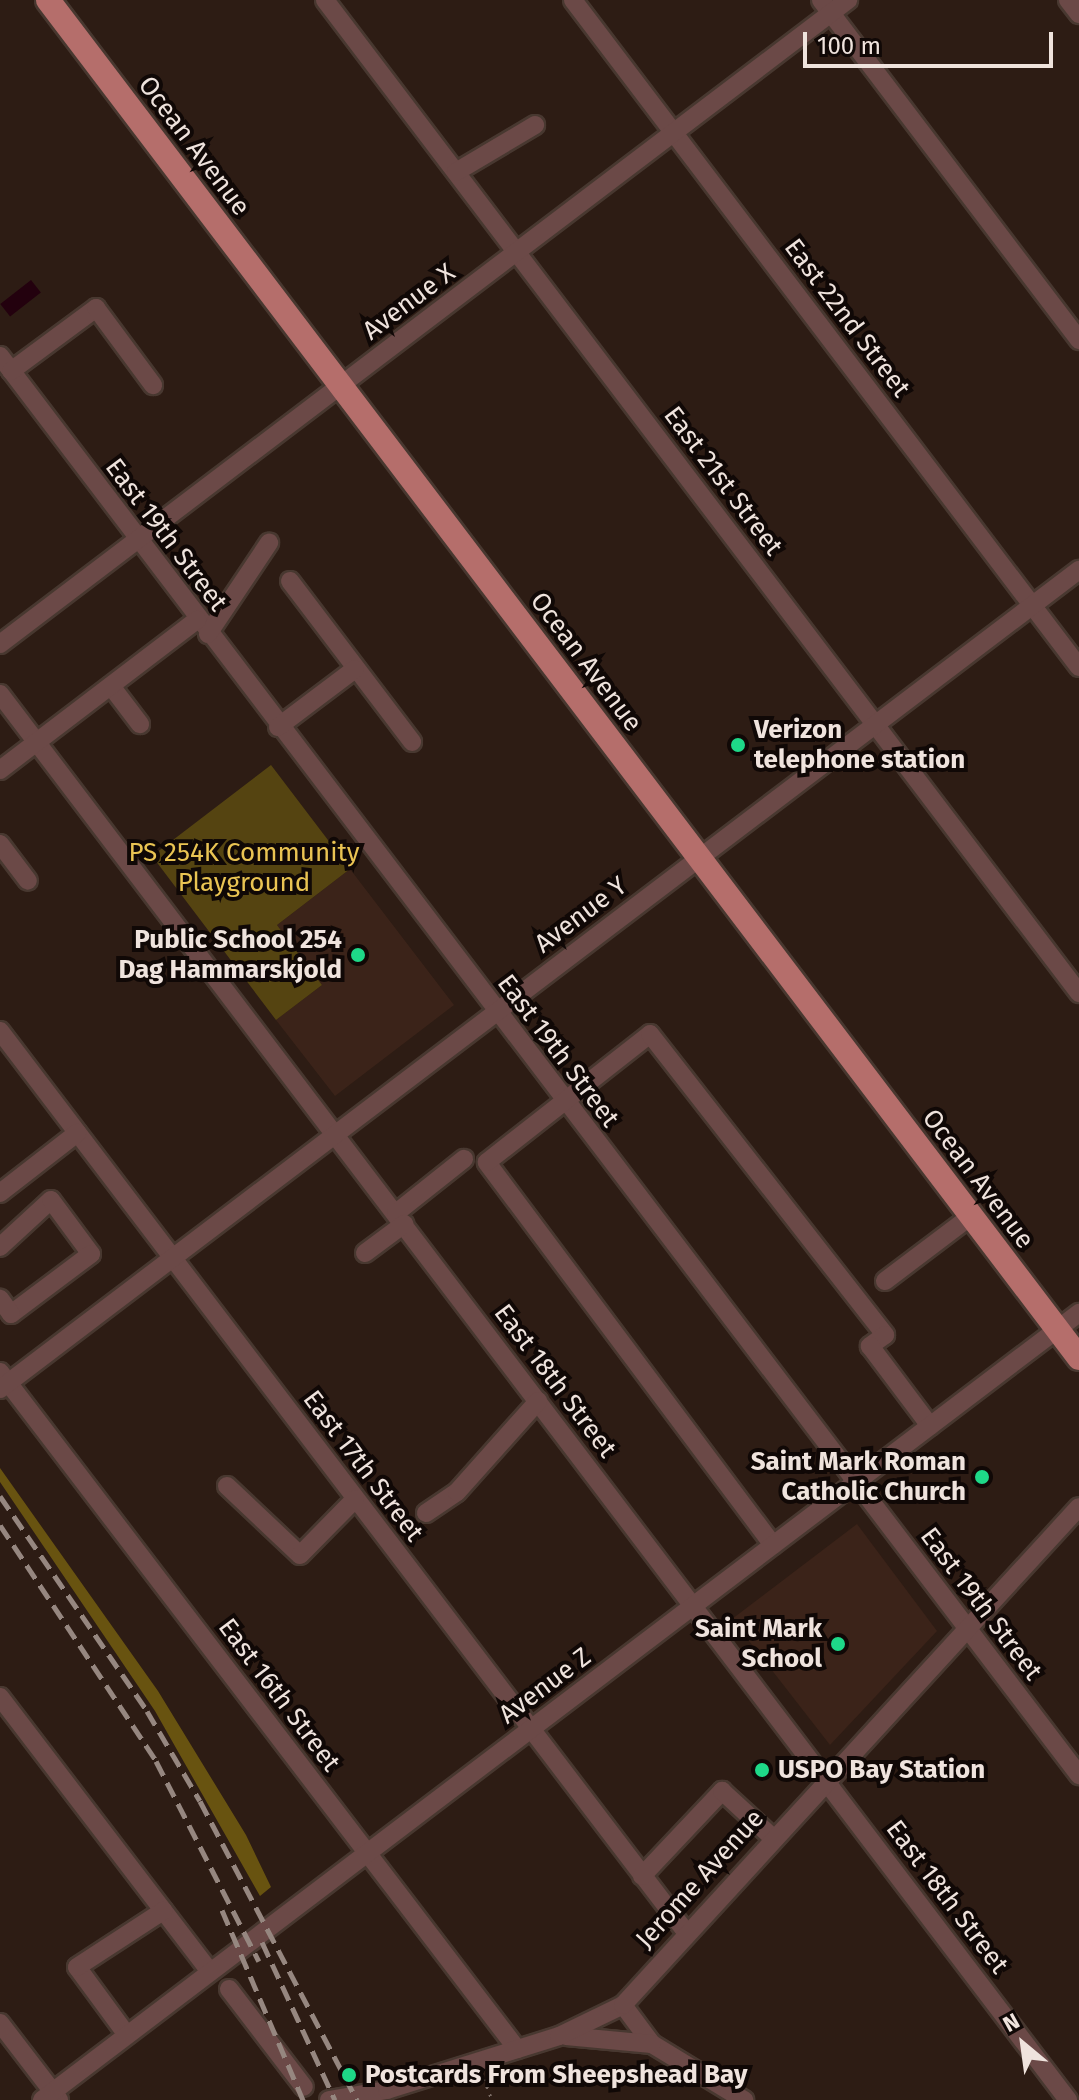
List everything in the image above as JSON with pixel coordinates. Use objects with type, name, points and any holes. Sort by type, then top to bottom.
[{"type":"main road","name":"Ocean Avenue","points":[[48,0],[1079,1358]]},
{"type":"street","name":"East 21st Street","points":[[325,0],[1079,993]]},
{"type":"street","name":"East 22nd Street","points":[[573,0],[1079,667]]},
{"type":"street","name":"Avenue X","points":[[0,644],[674,133],[826,6],[848,0]]},
{"type":"street","points":[[1068,0],[1079,14]]},
{"type":"street","points":[[826,6],[1079,340]]},
{"type":"street","points":[[456,172],[535,125]]},
{"type":"street","points":[[6,363],[96,308],[153,385]]},
{"type":"street","name":"East 19th Street","points":[[6,363],[202,627],[1079,1775]]},
{"type":"street","points":[[0,770],[111,686],[202,627],[269,543]]},
{"type":"street","name":"Avenue Y","points":[[3,1381],[172,1258],[1079,570]]},
{"type":"street","points":[[290,581],[412,742]]},
{"type":"street","points":[[278,727],[355,669]]},
{"type":"street","points":[[111,686],[140,724]]},
{"type":"street","name":"East 18th Street","points":[[0,694],[1068,2100]]},
{"type":"street","points":[[0,844],[28,881]]},
{"type":"street","name":"East 17th Street","points":[[0,1031],[529,1730],[685,1931]]},
{"type":"street","points":[[773,1545],[487,1162],[563,1100],[656,1034],[885,1335],[870,1346],[930,1426]]},
{"type":"street","points":[[0,1193],[77,1133]]},
{"type":"street","points":[[365,1253],[464,1159]]},
{"type":"street","points":[[0,1247],[51,1200],[91,1254],[11,1314],[0,1299]]},
{"type":"street","points":[[885,1281],[971,1216]]},
{"type":"street","name":"Avenue Z","points":[[51,2097],[127,2035],[1079,1313]]},
{"type":"street","name":"East 16th Street","points":[[3,1381],[517,2049]]},
{"type":"street","points":[[426,1513],[457,1492],[538,1401]]},
{"type":"street","points":[[227,1486],[300,1555],[355,1499]]},
{"type":"street","name":"Jerome Avenue","points":[[623,2005],[685,1931],[1079,1507]]},
{"type":"street","points":[[0,1697],[210,1972]]},
{"type":"street","points":[[642,1876],[722,1791],[772,1837]]},
{"type":"street","points":[[127,2035],[77,1967],[163,1911]]},
{"type":"street","points":[[229,1989],[304,2087]]},
{"type":"street","points":[[329,2100],[387,2090],[559,2036],[623,2005],[652,2044],[744,2100]]},
{"type":"street","points":[[0,2023],[51,2097]]},
{"type":"street","points":[[559,2036],[652,2044]]},
{"type":"path","points":[[484,2079],[492,2100]]},
{"type":"shaded area","points":[[31,280],[41,293],[10,317],[0,304]]},
{"type":"shaded area","name":"Public School 254 Dag Hammarskjold","points":[[350,869],[454,1005],[335,1096],[276,1020],[322,985],[277,925]]},
{"type":"shaded area","points":[[0,1468],[158,1691],[246,1835],[271,1887],[260,1896],[155,1711],[0,1482]]},
{"type":"shaded area","name":"Saint Mark School","points":[[857,1524],[937,1631],[830,1745],[732,1619]]},
{"type":"green space","name":"PS 254K Community Playground","points":[[271,765],[350,869],[277,925],[322,985],[276,1020],[152,856]]},
{"type":"railway","points":[[0,1496],[147,1711],[200,1801],[357,2100]]},
{"type":"railway","points":[[0,1525],[156,1761],[259,1961]]},
{"type":"railway","points":[[222,1910],[303,2100]]},
{"type":"railway","points":[[262,1942],[335,2100]]},
{"type":"place","name":"Verizon telephone station","points":[[738,745]]},
{"type":"place","name":"Public School 254 Dag Hammarskjold","points":[[358,955]]},
{"type":"place","name":"Saint Mark Roman Catholic Church","points":[[982,1477]]},
{"type":"place","name":"Saint Mark School","points":[[838,1644]]},
{"type":"place","name":"USPO Bay Station","points":[[762,1770]]},
{"type":"place","name":"Postcards From Sheepshead Bay","points":[[349,2075]]}]
